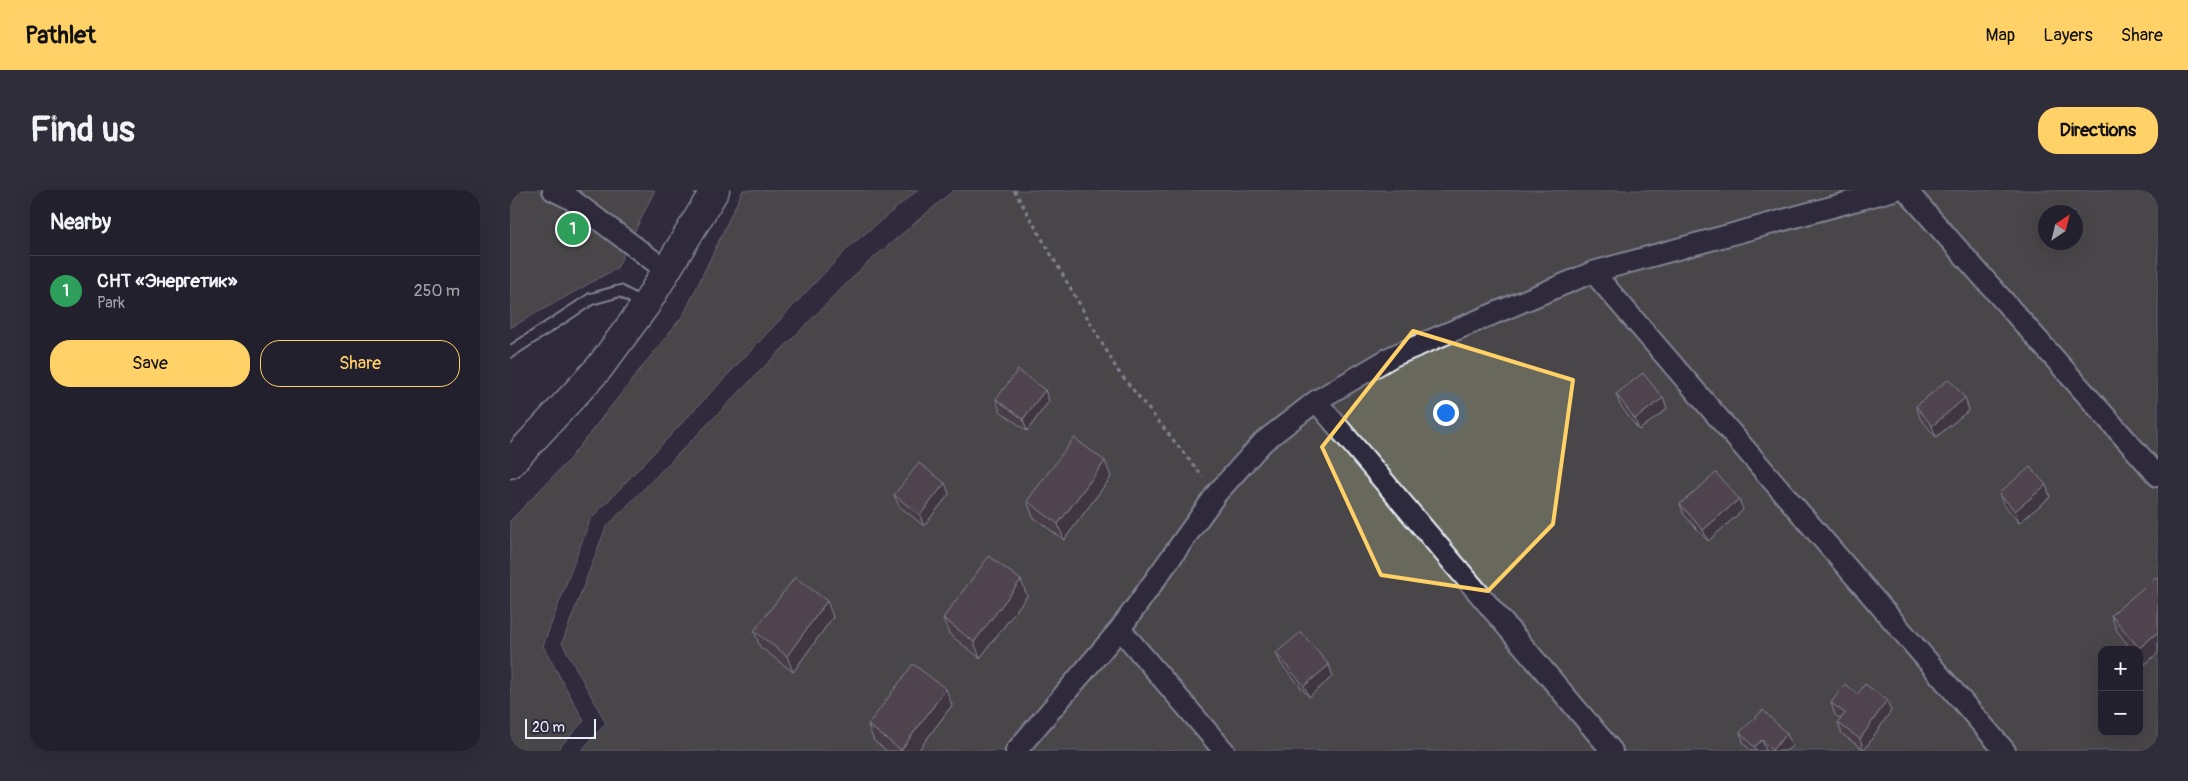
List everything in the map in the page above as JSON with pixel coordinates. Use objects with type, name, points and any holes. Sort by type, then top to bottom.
[{"type":"main road","points":[[510,464],[599,368],[645,306],[715,190]]},
{"type":"street","points":[[552,190],[571,199],[667,271]]},
{"type":"street","points":[[1016,751],[1120,629],[1217,494],[1262,442],[1316,401],[1394,356],[1593,272],[1894,190]]},
{"type":"street","points":[[1906,190],[2158,476]]},
{"type":"street","points":[[1593,272],[2005,751]]},
{"type":"street","points":[[1316,401],[1612,751]]},
{"type":"street","points":[[1120,629],[1224,751]]},
{"type":"lane","points":[[510,352],[591,299],[620,291],[645,306]]},
{"type":"path","points":[[1014,190],[1118,371],[1217,494]]},
{"type":"highlighted area","points":[[1413,331],[1573,380],[1553,524],[1488,591],[1381,575],[1322,447]]},
{"type":"green space","points":[[510,190],[655,190],[617,268],[510,328]]},
{"type":"green space","points":[[743,190],[918,190],[850,246],[590,520],[543,646],[584,721],[556,751],[510,751],[510,521],[567,462],[684,314]]},
{"type":"green space","points":[[954,190],[2145,190],[2158,203],[2158,751],[581,751],[606,723],[562,643],[606,527],[865,265]]},
{"type":"building","points":[[1018,370],[1045,390],[1023,419],[996,399]]},
{"type":"building","points":[[1643,373],[1663,398],[1635,419],[1616,394]]},
{"type":"building","points":[[1949,379],[1965,398],[1932,426],[1916,406]]},
{"type":"building","points":[[1074,438],[1105,461],[1058,524],[1027,501]]},
{"type":"building","points":[[919,463],[945,483],[920,515],[894,495]]},
{"type":"building","points":[[2030,467],[2046,485],[2015,511],[1999,493]]},
{"type":"building","points":[[1716,473],[1739,499],[1703,530],[1680,504]]},
{"type":"building","points":[[989,556],[1021,580],[974,642],[943,618]]},
{"type":"building","points":[[795,577],[827,601],[787,656],[754,631]]},
{"type":"building","points":[[2156,577],[2158,579],[2158,632],[2141,646],[2137,646],[2111,615]]},
{"type":"building","points":[[1301,632],[1329,665],[1304,686],[1276,653]]},
{"type":"building","points":[[913,664],[946,689],[901,750],[868,725]]},
{"type":"building","points":[[1845,684],[1858,694],[1865,684],[1887,700],[1860,739],[1838,723],[1845,713],[1831,703]]},
{"type":"building","points":[[1763,710],[1787,734],[1772,750],[1762,740],[1754,747],[1740,732]]},
{"type":"place","name":"СНТ «Энергетик»","points":[[573,229]]}]
